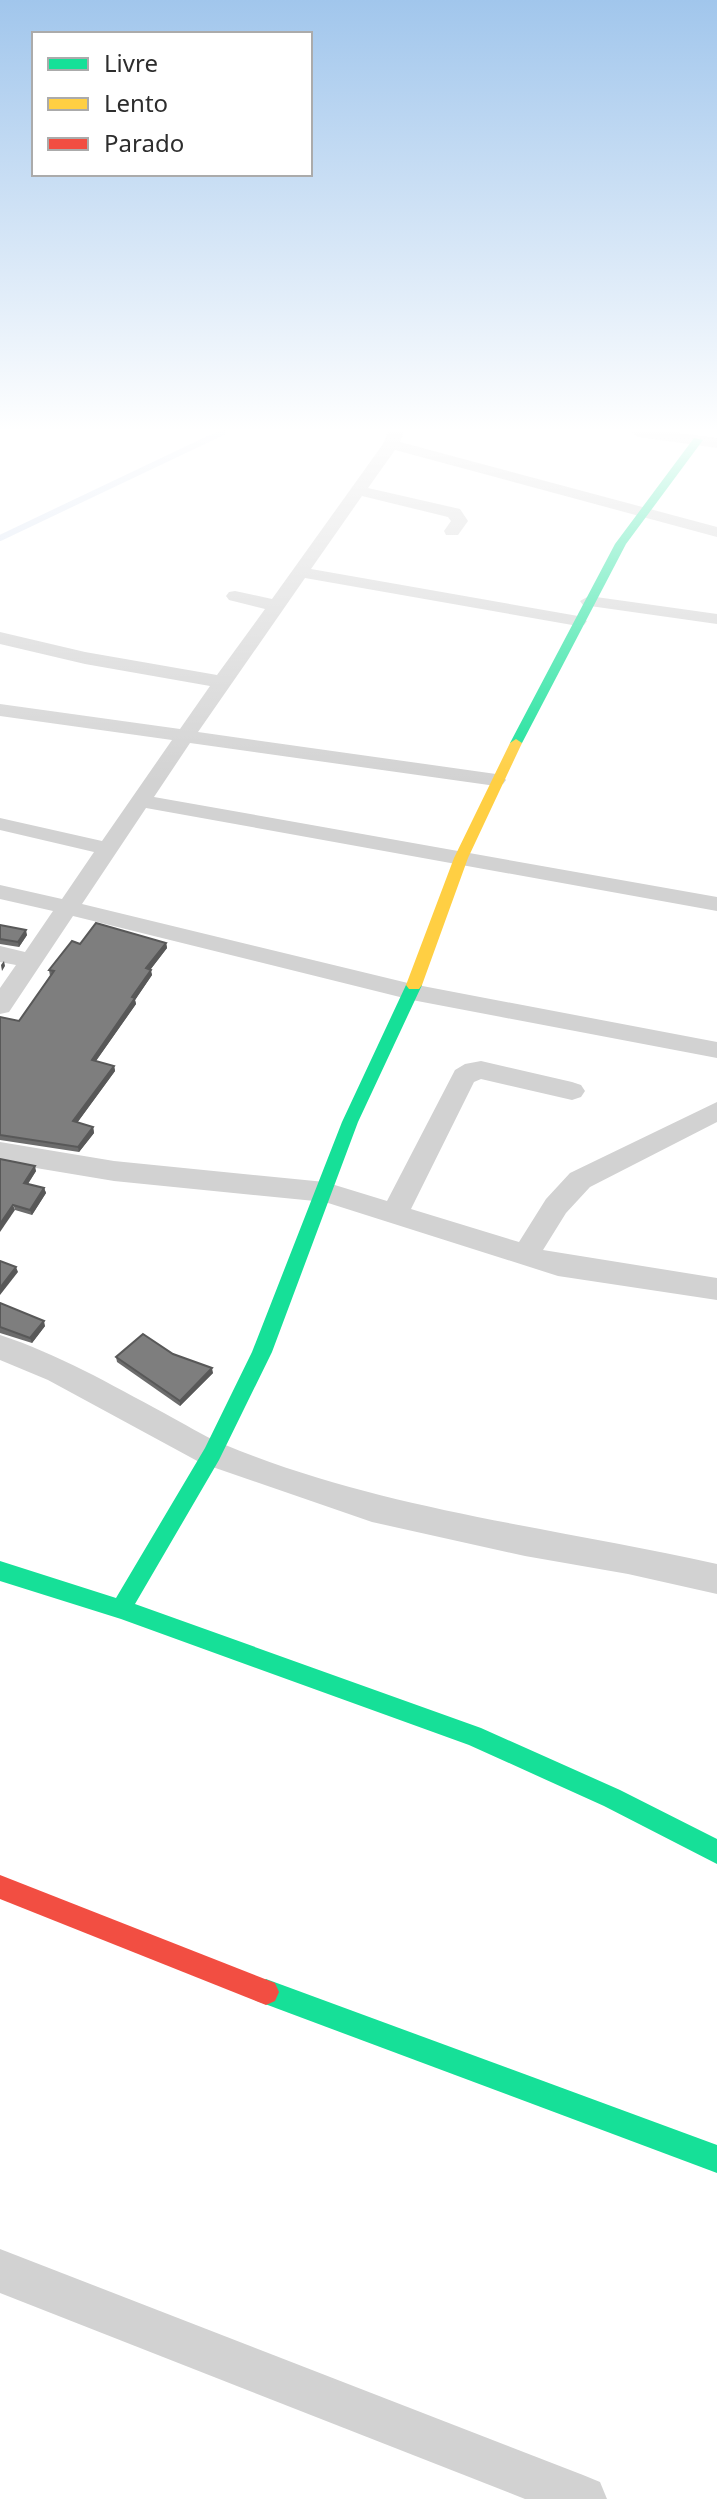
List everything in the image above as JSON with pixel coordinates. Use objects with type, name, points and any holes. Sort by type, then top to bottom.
[{"type":"street","points":[[0,1006],[33,961],[65,907],[110,849],[316,549]]},
{"type":"street","points":[[121,1609],[212,1454],[262,1352],[350,1122],[412,992],[461,858],[496,780],[578,621],[620,549]]},
{"type":"street","points":[[299,572],[578,621]]},
{"type":"street","points":[[235,596],[276,606]]},
{"type":"street","points":[[589,601],[717,619]]},
{"type":"street","points":[[0,638],[85,658],[222,682]]},
{"type":"street","points":[[0,710],[496,780]]},
{"type":"street","points":[[142,801],[717,904]]},
{"type":"street","points":[[0,824],[110,849]]},
{"type":"street","points":[[0,892],[412,992],[717,1050]]},
{"type":"street","points":[[0,954],[33,961]]},
{"type":"street","points":[[395,1213],[464,1076],[481,1070],[572,1091]]},
{"type":"street","points":[[525,1256],[556,1206],[580,1180],[717,1111]]},
{"type":"street","points":[[0,1152],[114,1171],[325,1192],[558,1265],[717,1289]]},
{"type":"street","points":[[0,1347],[59,1371],[212,1454],[372,1508],[525,1542],[628,1559],[717,1579]]},
{"type":"street","points":[[0,1571],[121,1609],[473,1736],[612,1798],[717,1852]]},
{"type":"street","points":[[0,1887],[367,2031],[717,2159]]},
{"type":"street","points":[[0,2271],[421,2433],[583,2499]]},
{"type":"building","points":[[96,923],[166,943],[146,968],[151,970],[132,997],[135,998],[92,1060],[114,1066],[73,1121],[93,1127],[78,1147],[0,1135],[0,1017],[19,1021],[54,971],[49,970],[72,941],[80,944]]},
{"type":"building","points":[[0,925],[26,930],[18,942],[0,939]]},
{"type":"building","points":[[0,1159],[35,1166],[24,1183],[44,1188],[30,1210],[13,1205],[0,1224]]},
{"type":"building","points":[[0,1261],[16,1267],[0,1288]]},
{"type":"building","points":[[0,1303],[44,1321],[30,1338],[0,1327]]},
{"type":"building","points":[[143,1334],[173,1354],[212,1368],[180,1401],[116,1357]]},
{"type":"traffic: fast","points":[[516,743],[619,549]]},
{"type":"traffic: fast","points":[[121,1609],[212,1454],[262,1352],[350,1122],[414,985]]},
{"type":"traffic: fast","points":[[0,1571],[121,1609],[473,1736],[612,1798],[717,1852]]},
{"type":"traffic: fast","points":[[266,1992],[717,2159]]},
{"type":"traffic: slow","points":[[414,985],[461,858],[516,743]]},
{"type":"traffic: jam","points":[[0,1887],[266,1992]]}]
